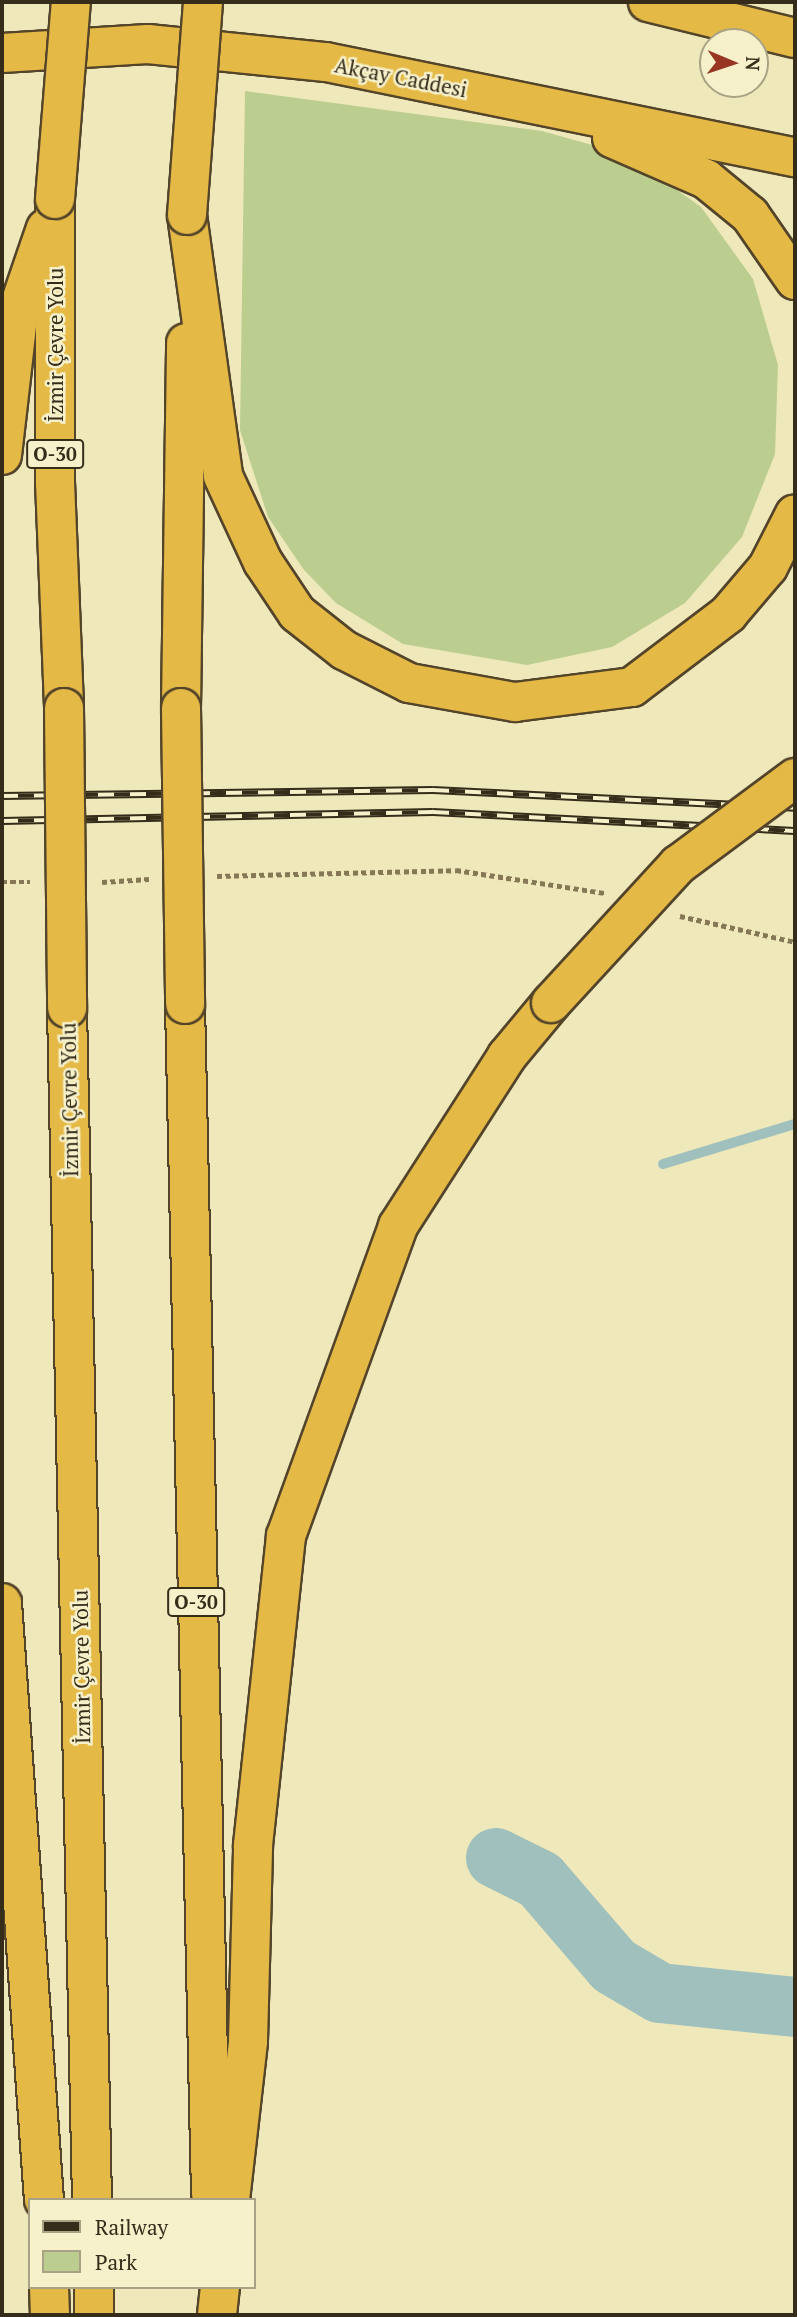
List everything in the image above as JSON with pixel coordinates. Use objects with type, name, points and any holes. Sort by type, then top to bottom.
[{"type":"highway","name":"İzmir Çevre Yolu","points":[[71,2],[55,199],[55,482],[64,708],[67,1008],[92,2198]]},
{"type":"highway","name":"O-30","points":[[203,2],[187,215],[181,708],[211,2198]]},
{"type":"highway","points":[[648,2],[795,38]]},
{"type":"highway","name":"Akçay Caddesi","points":[[2,52],[148,44],[326,62],[795,157]]},
{"type":"highway","points":[[326,62],[636,146],[706,179],[750,215],[795,280]]},
{"type":"highway","points":[[2,455],[19,307],[55,199]]},
{"type":"highway","points":[[187,215],[223,476],[263,562],[297,613],[344,650],[409,683],[515,702],[632,687],[728,614],[768,567],[795,514]]},
{"type":"highway","points":[[230,2198],[248,2041],[253,1845],[286,1536],[398,1226],[508,1056],[551,1003],[678,864],[795,778]]},
{"type":"highway","points":[[2,1603],[44,2198]]},
{"type":"highway","points":[[48,2289],[50,2315]]},
{"type":"highway","points":[[94,2289],[94,2315]]},
{"type":"highway","points":[[214,2289],[216,2315]]},
{"type":"highway","points":[[216,2315],[220,2289]]},
{"type":"path","points":[[211,876],[456,870],[551,880],[621,898]]},
{"type":"path","points":[[95,882],[159,879]]},
{"type":"path","points":[[2,882],[42,882]]},
{"type":"path","points":[[671,913],[795,942]]},
{"type":"green space","points":[[245,91],[542,131],[628,155],[701,207],[753,279],[778,365],[775,454],[742,537],[685,603],[612,647],[527,665],[403,644],[336,603],[304,570],[268,517],[240,430]]},
{"type":"waterway","points":[[663,1164],[795,1124]]},
{"type":"waterway","points":[[496,1858],[540,1880],[614,1966],[660,1993],[795,2007]]},
{"type":"railway","points":[[2,796],[433,790],[795,808]]},
{"type":"railway","points":[[2,821],[433,812],[795,831]]}]
